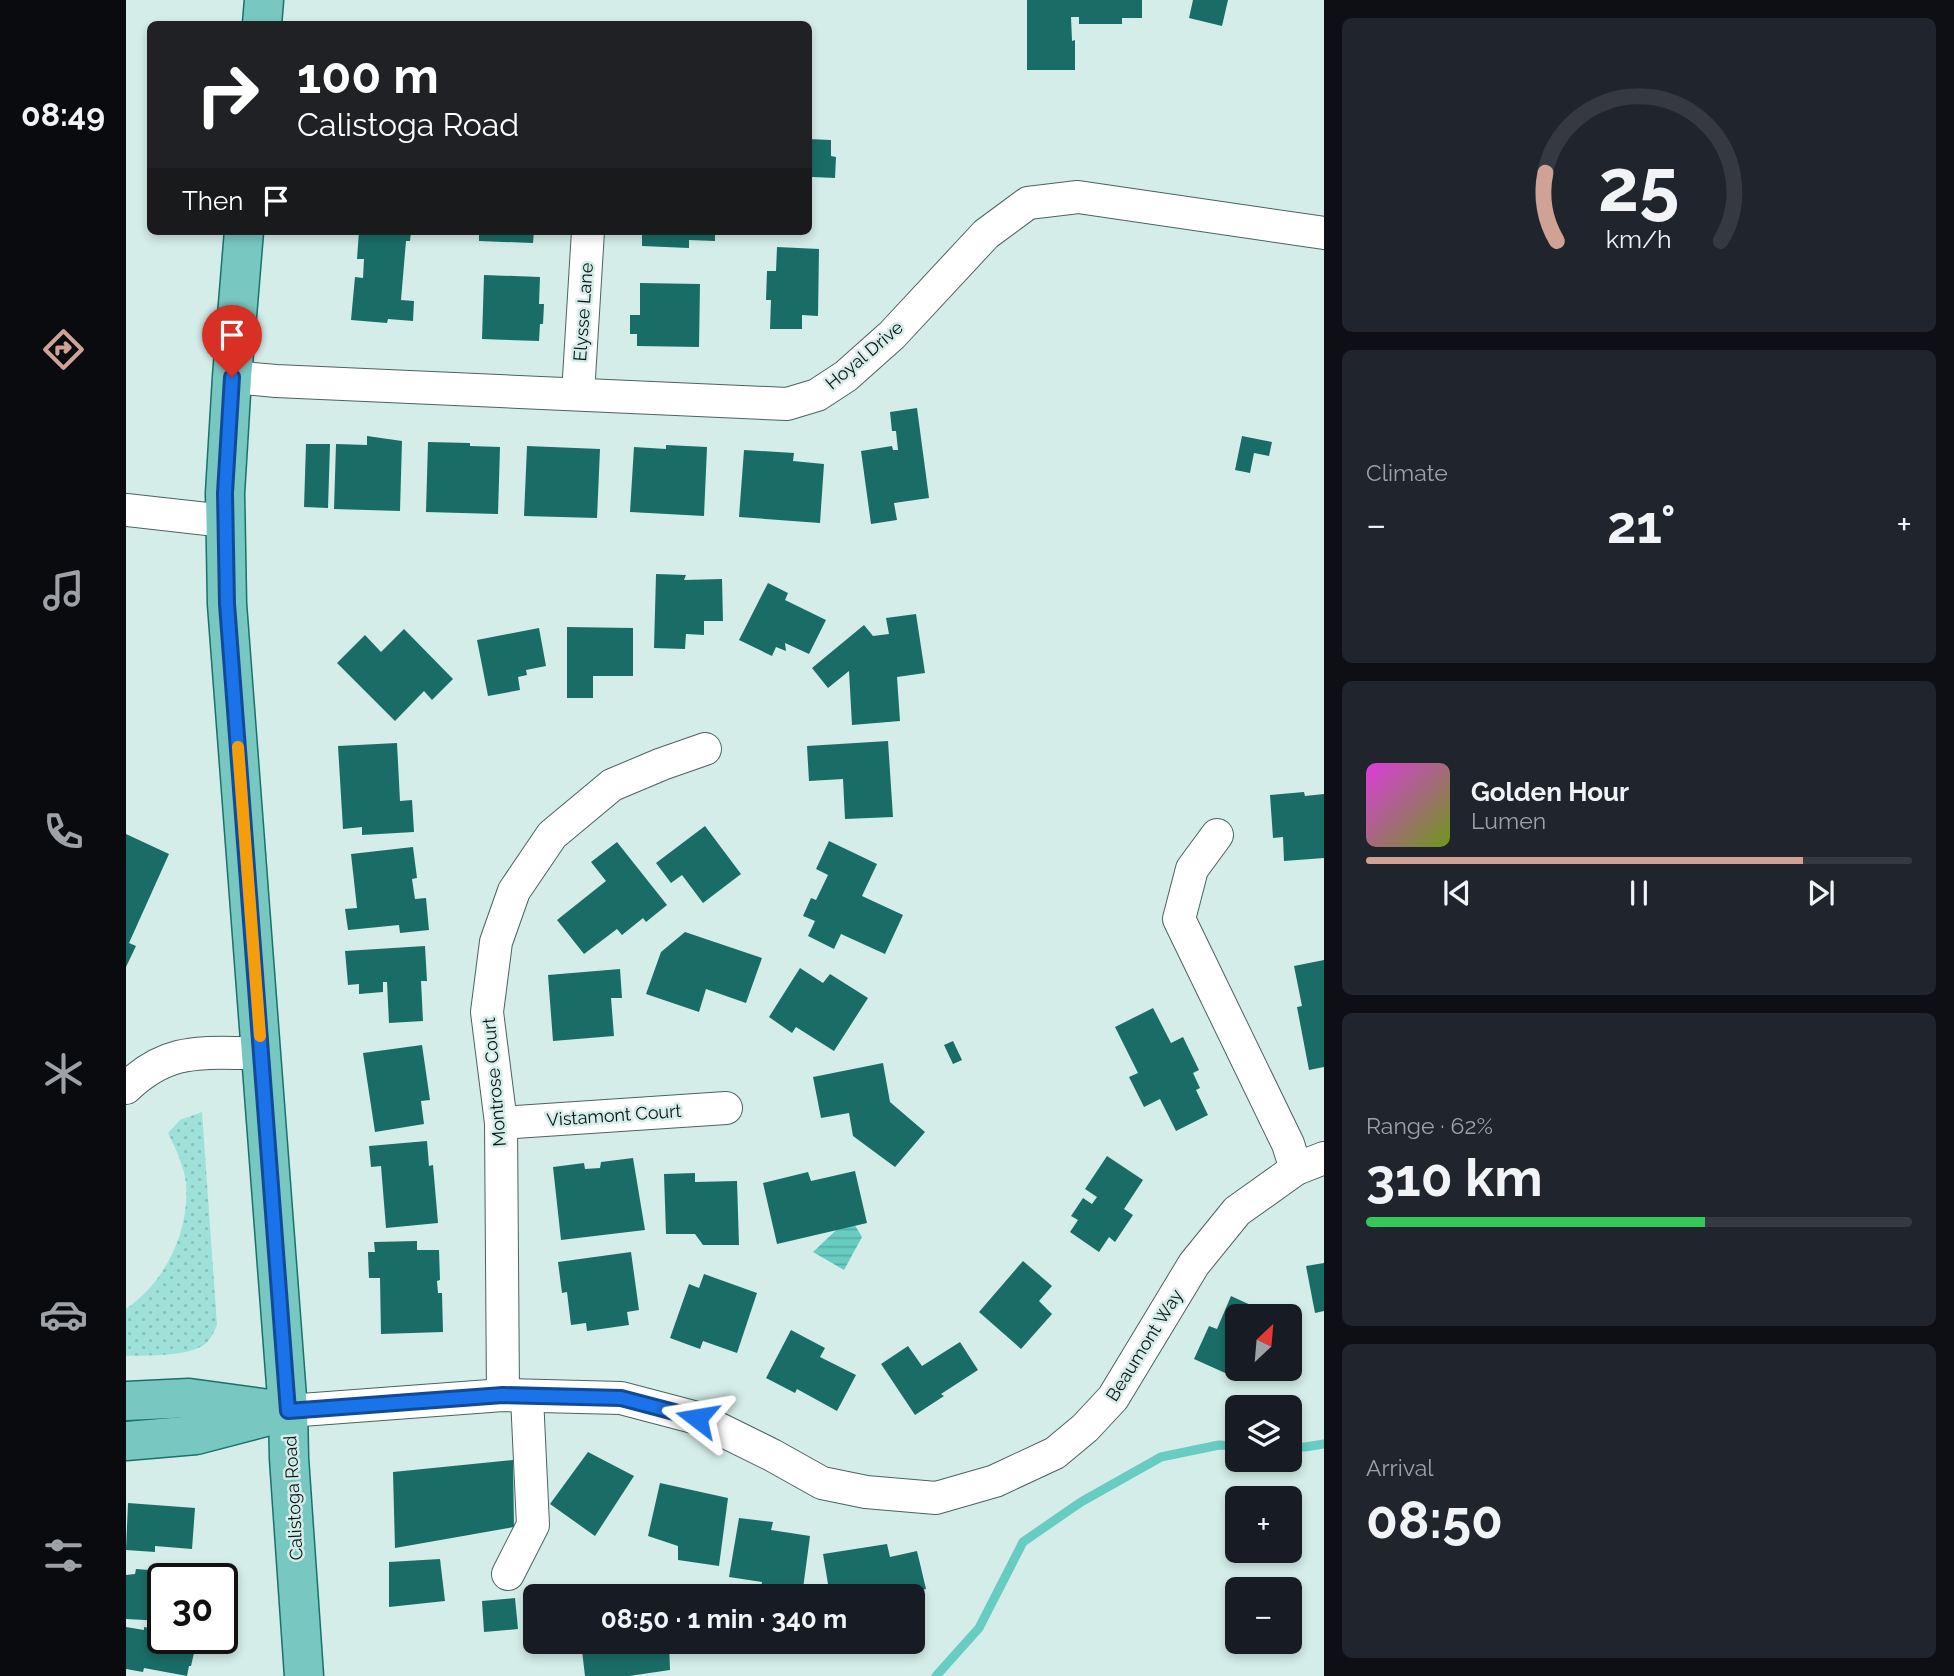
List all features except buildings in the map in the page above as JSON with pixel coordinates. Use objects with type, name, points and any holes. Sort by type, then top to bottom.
[{"type":"main road","points":[[262,21],[264,0]]},
{"type":"main road","name":"Calistoga Road","points":[[244,235],[232,377],[225,521],[227,604],[288,1411],[304,1676]]},
{"type":"main road","points":[[126,1401],[189,1398],[288,1411]]},
{"type":"main road","points":[[126,1441],[196,1435],[288,1411]]},
{"type":"street","name":"Hoyal Drive","points":[[232,377],[786,404],[817,395],[845,376],[892,335],[986,234],[1028,202],[1079,197],[1324,233]]},
{"type":"street","name":"Elysse Lane","points":[[578,394],[588,235]]},
{"type":"street","points":[[126,510],[225,521]]},
{"type":"street","name":"Montrose Court","points":[[508,1574],[533,1525],[515,1396],[501,1123],[487,1013],[496,942],[514,891],[552,835],[612,785],[705,749]]},
{"type":"street","points":[[1217,835],[1192,869],[1179,919],[1288,1144],[1310,1164]]},
{"type":"street","points":[[126,1088],[150,1068],[175,1056],[261,1053]]},
{"type":"street","name":"Vistamont Court","points":[[501,1123],[726,1108]]},
{"type":"street","name":"Beaumont Way","points":[[288,1411],[515,1396],[621,1398],[697,1418],[822,1483],[866,1492],[936,1498],[995,1481],[1055,1453],[1085,1428],[1112,1398],[1194,1264],[1237,1211],[1310,1164]]},
{"type":"shaded area","points":[[202,1112],[217,1325],[209,1340],[198,1348],[167,1354],[126,1356],[126,1309],[140,1298],[163,1270],[172,1254],[184,1220],[185,1177],[168,1133],[180,1120]]},
{"type":"shaded area","points":[[850,1217],[862,1237],[844,1270],[813,1252]]},
{"type":"waterway","points":[[1302,1447],[1324,1444]]},
{"type":"waterway","points":[[936,1676],[979,1628],[1023,1542],[1081,1502],[1161,1457],[1225,1445]]},
{"type":"slow traffic","points":[[238,747],[260,1036]]},
{"type":"route","points":[[232,377],[225,493],[227,604],[288,1411],[503,1395],[621,1398],[697,1418]]}]
